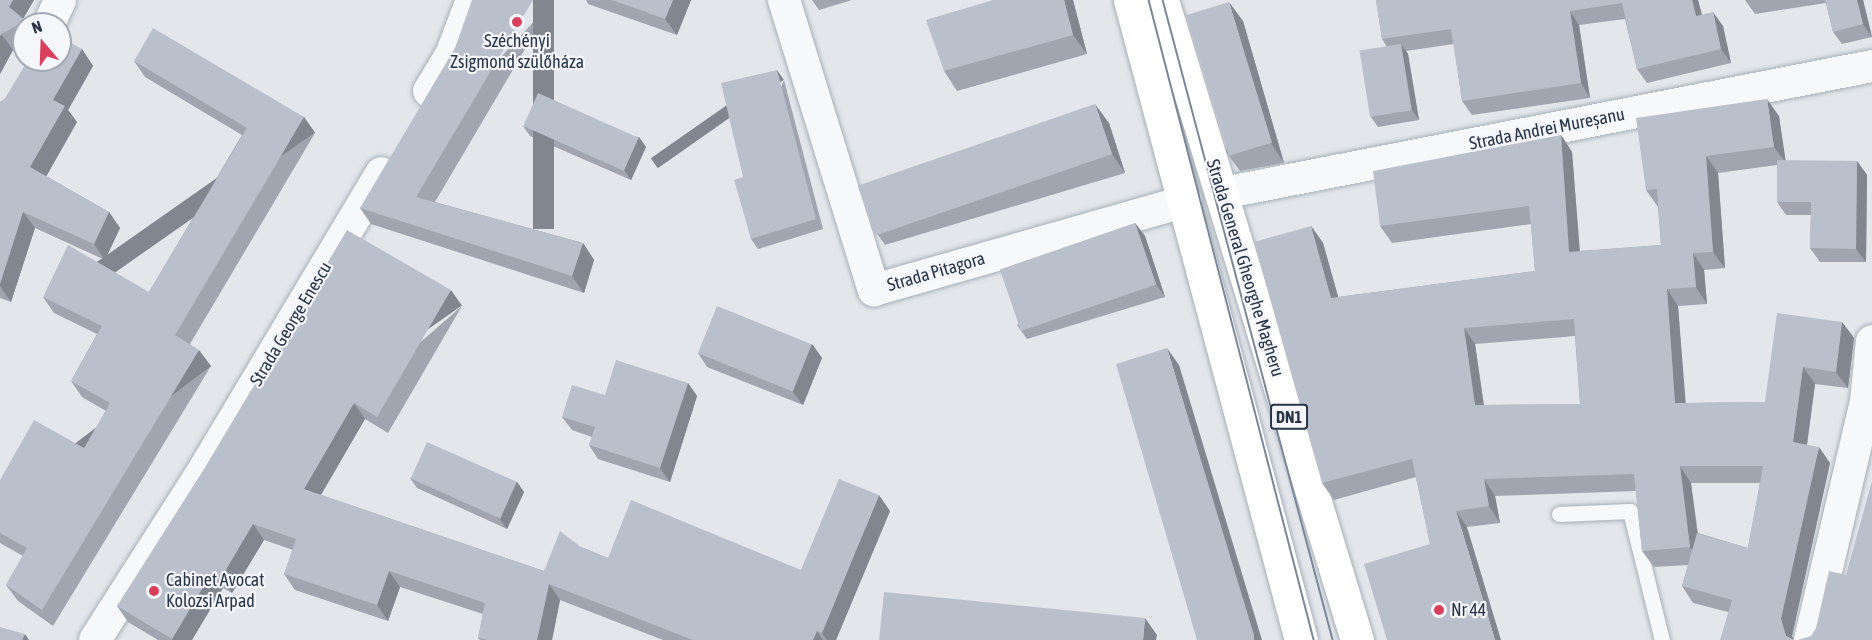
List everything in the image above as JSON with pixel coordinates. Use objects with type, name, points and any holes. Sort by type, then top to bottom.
[{"type":"main road","name":"Strada General Gheorghe Magheru","points":[[1130,0],[1186,201],[1301,640]]},
{"type":"main road","name":"Strada General Gheorghe Magheru","points":[[1162,0],[1223,193],[1357,640]]},
{"type":"street","points":[[414,117],[451,55],[472,0]]},
{"type":"street","name":"Strada Pitagora","points":[[783,0],[874,290],[1186,201]]},
{"type":"street","name":"Strada Andrei Mureșanu","points":[[1223,193],[1872,66]]},
{"type":"street","name":"Strada George Enescu","points":[[95,640],[200,476],[396,148]]},
{"type":"street","points":[[1810,640],[1866,401],[1872,341]]},
{"type":"lane","points":[[1558,514],[1630,511],[1662,640]]},
{"type":"building","points":[[0,0],[13,0],[9,7],[15,12],[12,12],[12,28],[0,36]]},
{"type":"building","points":[[472,0],[533,0],[416,197],[583,243],[572,276],[360,208],[455,48]]},
{"type":"building","points":[[612,0],[673,0],[665,19]]},
{"type":"building","points":[[993,0],[1064,0],[1073,35],[944,71],[926,20]]},
{"type":"building","points":[[1376,0],[1692,0],[1696,16],[1713,12],[1721,49],[1637,69],[1622,3],[1570,11],[1581,83],[1462,101],[1451,29],[1382,39]]},
{"type":"building","points":[[1825,0],[1857,0],[1863,24],[1833,32]]},
{"type":"building","points":[[1229,2],[1272,143],[1229,156],[1186,15]]},
{"type":"building","points":[[153,28],[304,117],[175,335],[199,350],[42,610],[6,585],[27,548],[0,533],[0,480],[34,420],[84,448],[110,403],[71,381],[102,326],[43,297],[68,245],[149,292],[247,128],[134,61]]},
{"type":"building","points":[[72,44],[82,49],[72,67]]},
{"type":"building","points":[[1401,44],[1411,110],[1370,117],[1360,51]]},
{"type":"building","points":[[777,70],[816,219],[751,239],[734,180],[743,177],[721,83]]},
{"type":"building","points":[[21,72],[69,72],[53,100],[65,106],[30,167],[109,212],[94,244],[23,212],[0,284],[0,102],[4,100]]},
{"type":"building","points":[[538,93],[638,138],[624,171],[523,126]]},
{"type":"building","points":[[1767,99],[1774,147],[1706,156],[1713,252],[1693,253],[1696,287],[1667,289],[1675,403],[1765,402],[1777,313],[1842,322],[1836,372],[1803,367],[1793,442],[1819,447],[1781,619],[1786,636],[1793,640],[1720,640],[1732,600],[1682,586],[1697,533],[1748,548],[1763,466],[1680,466],[1690,547],[1642,551],[1634,474],[1484,479],[1489,506],[1456,511],[1495,640],[1387,640],[1364,564],[1430,544],[1412,459],[1322,483],[1254,242],[1311,226],[1331,298],[1535,271],[1529,206],[1380,226],[1373,171],[1561,135],[1569,252],[1661,245],[1657,189],[1646,190],[1636,118]],"holes":[[[1574,319],[1580,404],[1475,405],[1464,328]]]},
{"type":"building","points":[[1095,104],[1112,154],[875,236],[858,186]]},
{"type":"building","points":[[1777,160],[1857,161],[1856,249],[1810,248],[1811,202],[1777,202]]},
{"type":"building","points":[[1135,223],[1156,284],[1021,331],[1000,270]]},
{"type":"building","points":[[347,230],[451,290],[377,417],[354,403],[304,489],[544,571],[560,531],[581,547],[608,558],[631,500],[801,570],[839,479],[879,495],[822,633],[817,631],[813,640],[693,640],[549,584],[537,640],[478,638],[485,603],[389,571],[377,605],[284,574],[296,539],[253,524],[221,578],[212,572],[172,639],[117,606],[204,469]]},
{"type":"building","points":[[717,306],[812,344],[792,391],[698,353]]},
{"type":"building","points":[[1167,348],[1254,640],[1197,640],[1116,364]]},
{"type":"building","points":[[616,360],[688,383],[660,468],[589,445],[595,427],[562,417],[572,385],[605,395]]},
{"type":"building","points":[[427,442],[517,482],[500,518],[411,479]]},
{"type":"building","points":[[1872,481],[1872,640],[1798,640],[1811,636],[1816,628],[1829,571],[1846,575]]},
{"type":"building","points":[[884,592],[1145,618],[1143,640],[879,640]]},
{"type":"building","points":[[0,627],[25,634],[22,640],[0,640]]},
{"type":"tram line","points":[[1149,0],[1314,640]]},
{"type":"tram line","points":[[1163,0],[1333,640]]},
{"type":"place","name":"Széchényi Zsigmond szülőháza","points":[[517,22]]},
{"type":"place","name":"Cabinet Avocat Kolozsi Arpad","points":[[154,591]]},
{"type":"place","name":"Nr 44","points":[[1439,610]]}]
